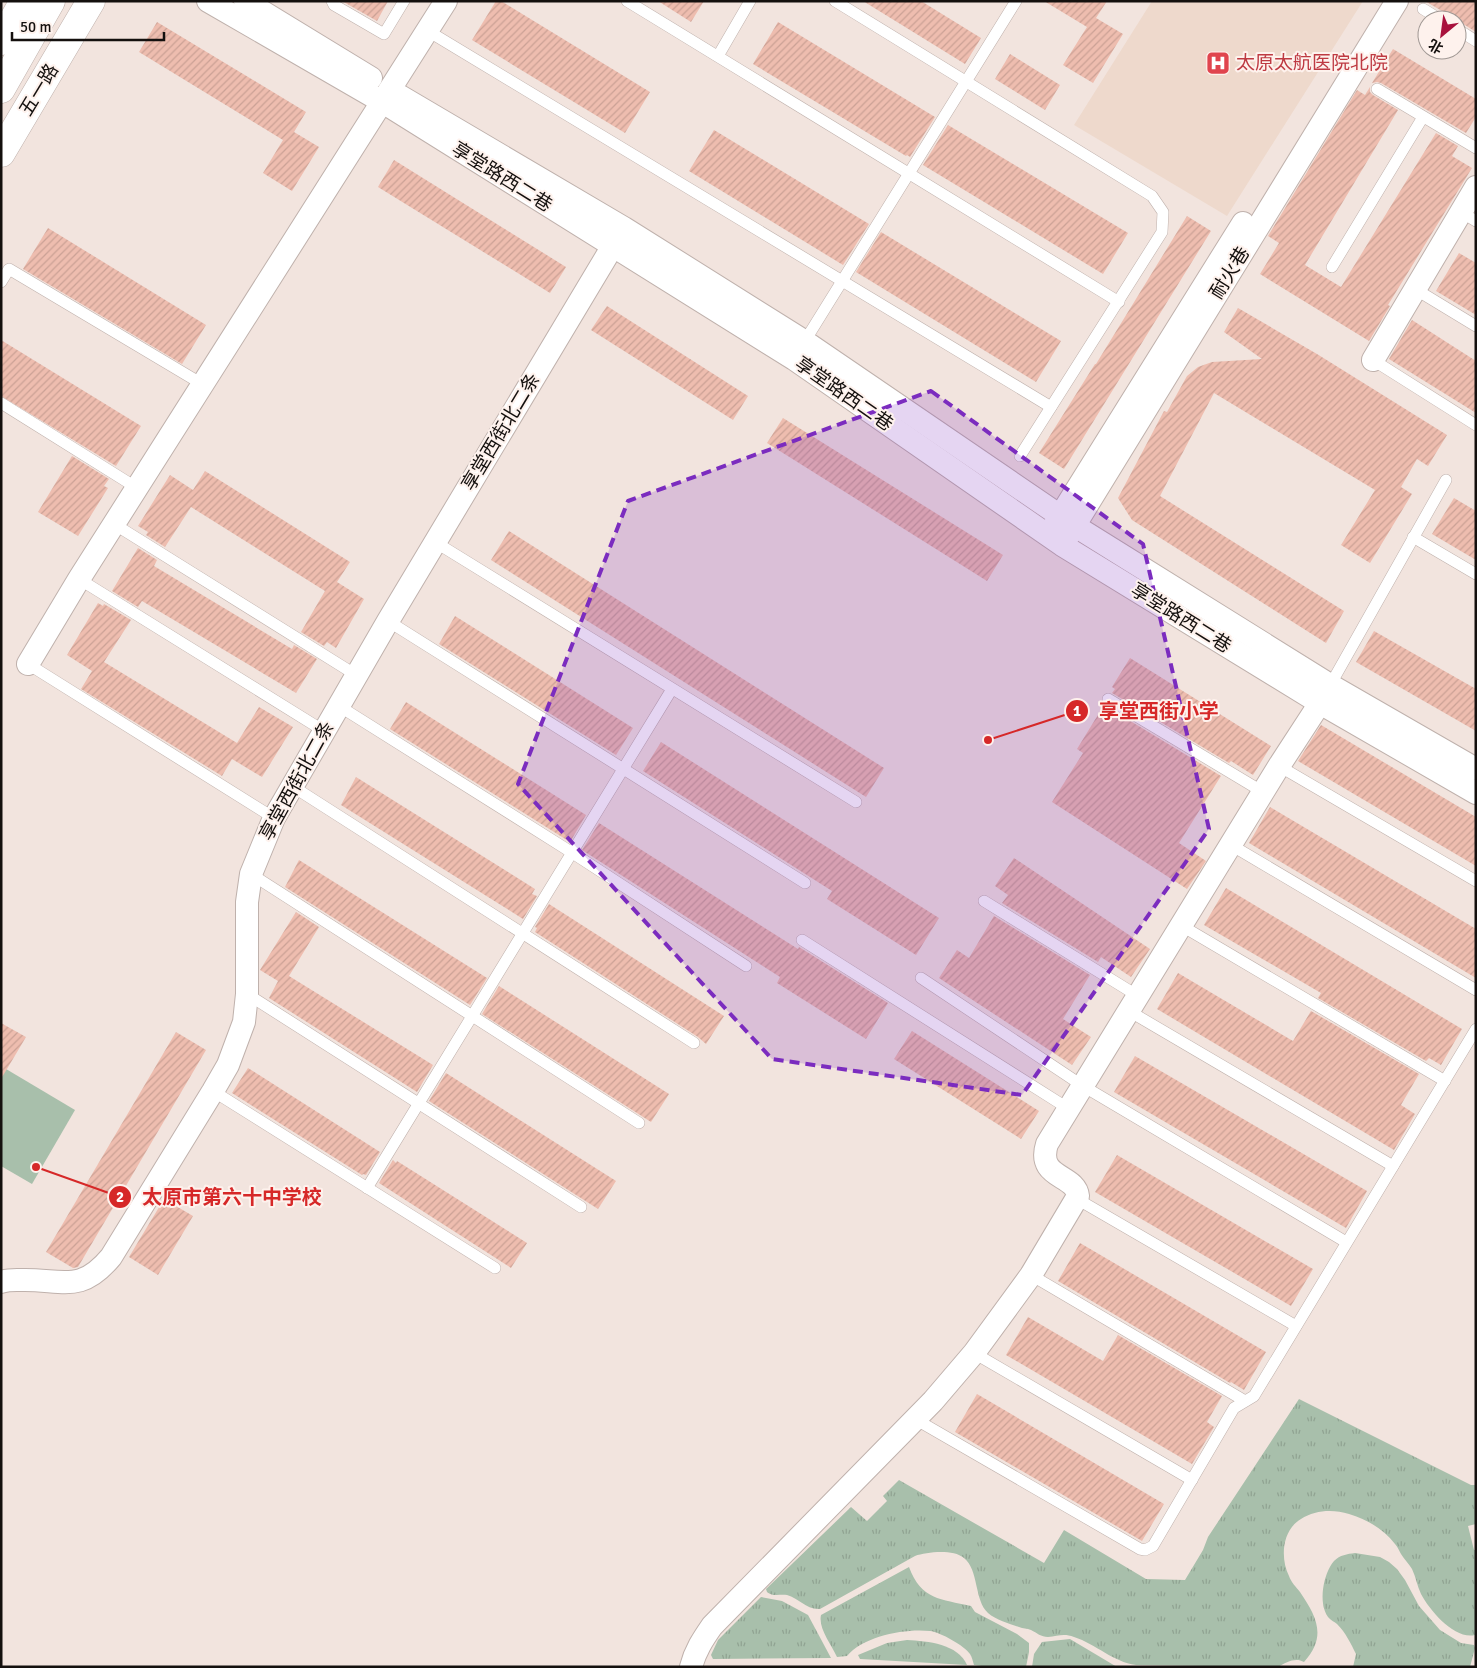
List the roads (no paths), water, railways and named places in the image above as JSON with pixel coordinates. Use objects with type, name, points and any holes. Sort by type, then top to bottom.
[{"type":"main road","points":[[1,89],[7,59],[24,1]]},
{"type":"main road","points":[[7,59],[51,1]]},
{"type":"main road","name":"五一路","points":[[1,152],[91,1]]},
{"type":"street","name":"享堂路西二巷","points":[[208,1],[386,95]]},
{"type":"street","name":"享堂路西二巷","points":[[245,1],[386,95],[799,350],[1067,521],[1476,793]]},
{"type":"street","points":[[28,664],[79,579],[446,1]]},
{"type":"street","name":"耐火巷","points":[[1067,521],[1380,1]]},
{"type":"street","name":"耐火巷","points":[[1055,540],[1397,1]]},
{"type":"street","points":[[1373,360],[1415,289],[1468,216],[1476,187]]},
{"type":"street","name":"享堂西街北二条","points":[[1,1282],[33,1280],[66,1284],[99,1272],[111,1258],[213,1091],[228,1065],[244,1022],[247,994],[247,902],[251,874],[274,818],[356,675],[618,237]]},
{"type":"street","name":"享堂路西二巷","points":[[799,350],[1055,540],[1325,694],[1476,769]]},
{"type":"street","points":[[691,1667],[698,1648],[712,1626],[915,1419],[974,1353],[1031,1275],[1078,1198],[1077,1190],[1048,1166],[1045,1151],[1047,1144],[1325,694]]},
{"type":"lane","points":[[332,1],[334,5],[384,34],[404,1]]},
{"type":"lane","points":[[627,1],[1119,302]]},
{"type":"lane","points":[[718,56],[750,1]]},
{"type":"lane","points":[[835,1],[1152,196],[1163,212],[1162,232],[1020,456]]},
{"type":"lane","points":[[799,350],[1016,1]]},
{"type":"lane","points":[[428,31],[1051,407]]},
{"type":"lane","points":[[1377,88],[1476,148]]},
{"type":"lane","points":[[1332,268],[1423,117]]},
{"type":"lane","points":[[1,282],[9,269],[202,384]]},
{"type":"lane","points":[[1415,289],[1476,326]]},
{"type":"lane","points":[[1373,360],[1476,424]]},
{"type":"lane","points":[[2,404],[137,488]]},
{"type":"lane","points":[[1325,694],[1446,480]]},
{"type":"lane","points":[[114,524],[356,675]]},
{"type":"lane","points":[[1413,536],[1476,574]]},
{"type":"lane","points":[[435,542],[856,802]]},
{"type":"lane","points":[[79,579],[324,731]]},
{"type":"lane","points":[[388,621],[805,883]]},
{"type":"lane","points":[[28,664],[274,818]]},
{"type":"lane","points":[[367,1188],[672,689]]},
{"type":"lane","points":[[1108,699],[1263,792]]},
{"type":"lane","points":[[338,706],[571,852],[746,966]]},
{"type":"lane","points":[[1279,766],[1476,881]]},
{"type":"lane","points":[[292,786],[694,1043]]},
{"type":"lane","points":[[1231,845],[1476,990]]},
{"type":"lane","points":[[251,874],[639,1123]]},
{"type":"lane","points":[[984,901],[1133,1003],[1393,1166]]},
{"type":"lane","points":[[1182,926],[1445,1081]]},
{"type":"lane","points":[[802,940],[1069,1109]]},
{"type":"lane","points":[[921,978],[1082,1086],[1346,1242]]},
{"type":"lane","points":[[247,994],[581,1207]]},
{"type":"lane","points":[[915,1419],[1140,1549],[1149,1548],[1156,1543],[1234,1408],[1254,1396],[1476,1029]]},
{"type":"lane","points":[[213,1091],[495,1268]]},
{"type":"lane","points":[[1078,1198],[1296,1326]]},
{"type":"lane","points":[[1031,1275],[1245,1401]]},
{"type":"lane","points":[[974,1353],[1192,1480]]},
{"type":"place","name":"太原太航医院北院","points":[[1218,63]]},
{"type":"place","name":"享堂西街小学","points":[[988,740]]},
{"type":"place","name":"太原市第六十中学校","points":[[36,1167]]}]
